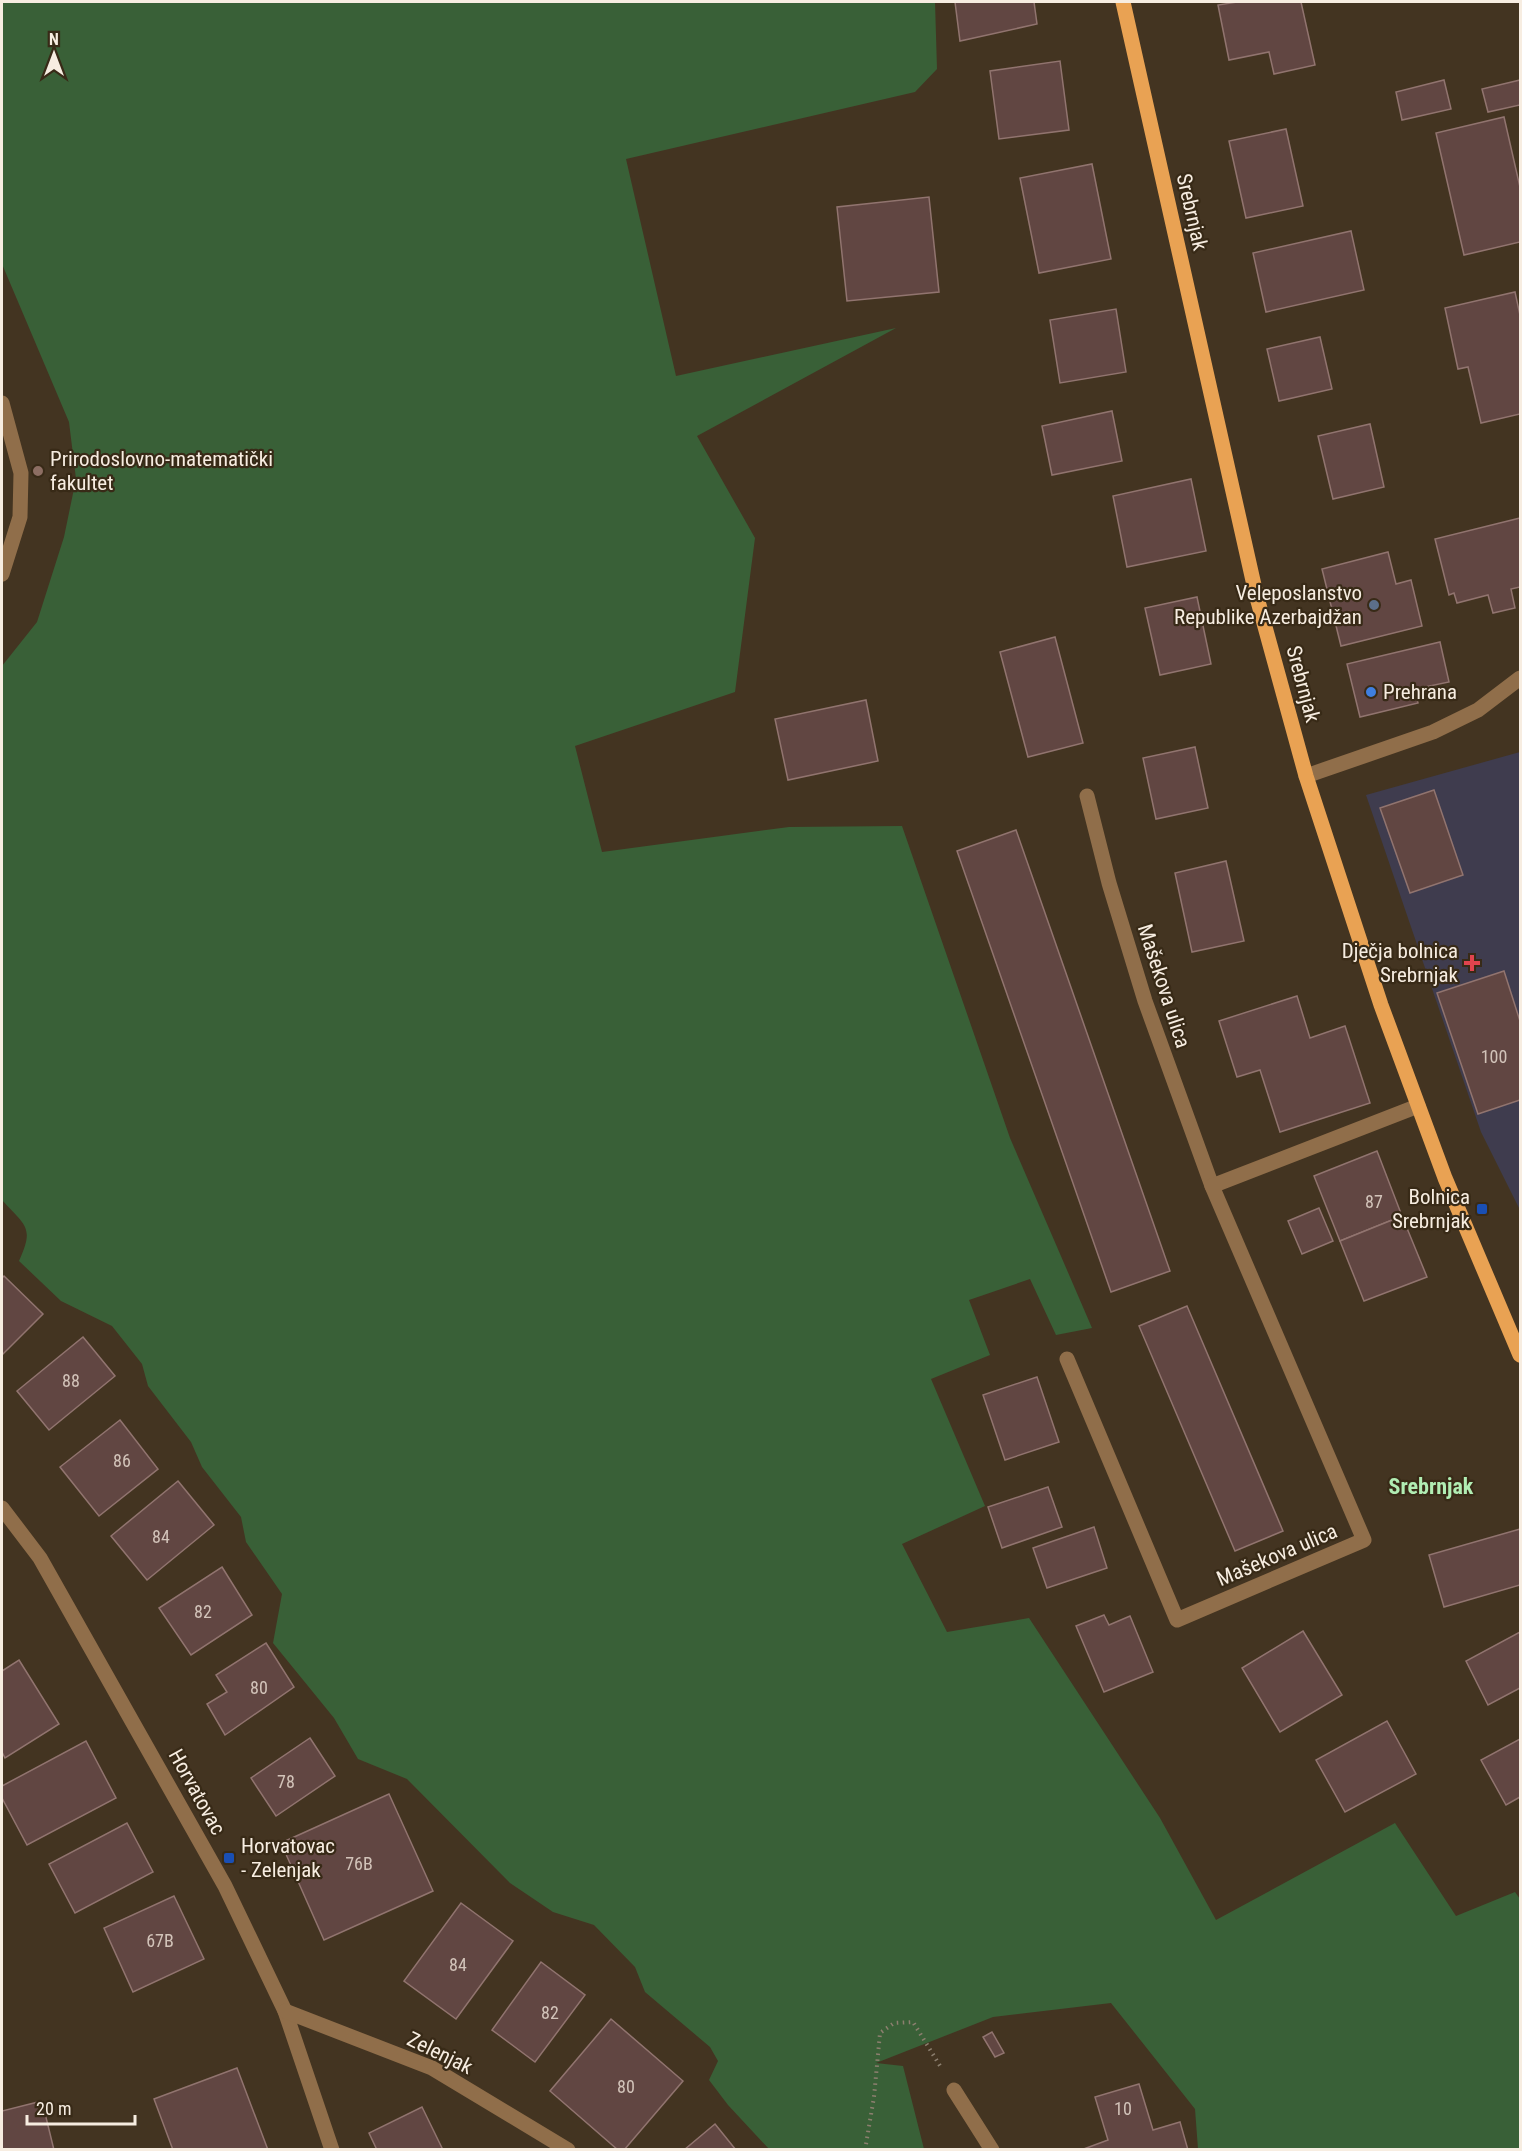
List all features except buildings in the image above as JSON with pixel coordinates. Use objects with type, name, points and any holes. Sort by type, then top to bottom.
[{"type":"main road","name":"Srebrnjak","points":[[1123,2],[1256,594],[1306,776],[1381,1005],[1418,1106],[1445,1178],[1521,1355]]},
{"type":"street","points":[[2,403],[21,474],[20,517],[2,574]]},
{"type":"street","points":[[1306,776],[1432,732],[1478,710],[1521,678]]},
{"type":"street","name":"Mašekova ulica","points":[[1067,1359],[1177,1620],[1364,1540],[1212,1186],[1145,1001],[1109,883],[1087,796]]},
{"type":"street","points":[[1212,1186],[1418,1106]]},
{"type":"street","name":"Horvatovac","points":[[2,1508],[40,1558],[214,1865],[285,2011],[332,2150]]},
{"type":"street","name":"Zelenjak","points":[[285,2011],[432,2068],[568,2150]]},
{"type":"street","points":[[954,2090],[992,2150]]},
{"type":"path","points":[[865,2150],[874,2097],[880,2033],[894,2023],[913,2022],[954,2090]]},
{"type":"shaded area","name":"Dječja bolnica Srebrnjak","points":[[1520,752],[1519,1208],[1481,1132],[1366,795]]},
{"type":"green space","points":[[2,2],[935,2],[937,69],[915,92],[626,159],[676,376],[896,328],[697,436],[755,538],[735,692],[575,746],[602,852],[789,827],[902,826],[1010,1138],[1092,1328],[1056,1335],[1030,1279],[969,1300],[990,1355],[931,1379],[985,1506],[902,1544],[947,1632],[1029,1618],[1160,1818],[1216,1920],[1395,1823],[1456,1916],[1515,1892],[1520,1899],[1520,2149],[1198,2149],[1195,2109],[1111,2003],[993,2017],[876,2063],[903,2066],[924,2149],[769,2149],[728,2105],[709,2080],[718,2061],[710,2047],[645,1992],[635,1967],[594,1925],[553,1912],[510,1883],[407,1779],[358,1759],[334,1718],[273,1643],[282,1594],[246,1542],[241,1517],[202,1467],[191,1442],[148,1386],[142,1364],[112,1326],[61,1301],[19,1261],[27,1233],[22,1221],[2,1200],[2,666],[37,622],[64,537],[76,479],[69,422],[2,264]]},
{"type":"place","name":"Prirodoslovno-matematički fakultet","points":[[38,471]]},
{"type":"place","name":"Veleposlanstvo Republike Azerbajdžan","points":[[1374,605]]},
{"type":"place","name":"Prehrana","points":[[1371,692]]},
{"type":"place","name":"Dječja bolnica Srebrnjak","points":[[1472,963]]},
{"type":"place","name":"Bolnica Srebrnjak","points":[[1482,1209]]},
{"type":"place","name":"Horvatovac - Zelenjak","points":[[229,1858]]},
{"type":"district","name":"Srebrnjak","points":[[1431,1486]]}]
